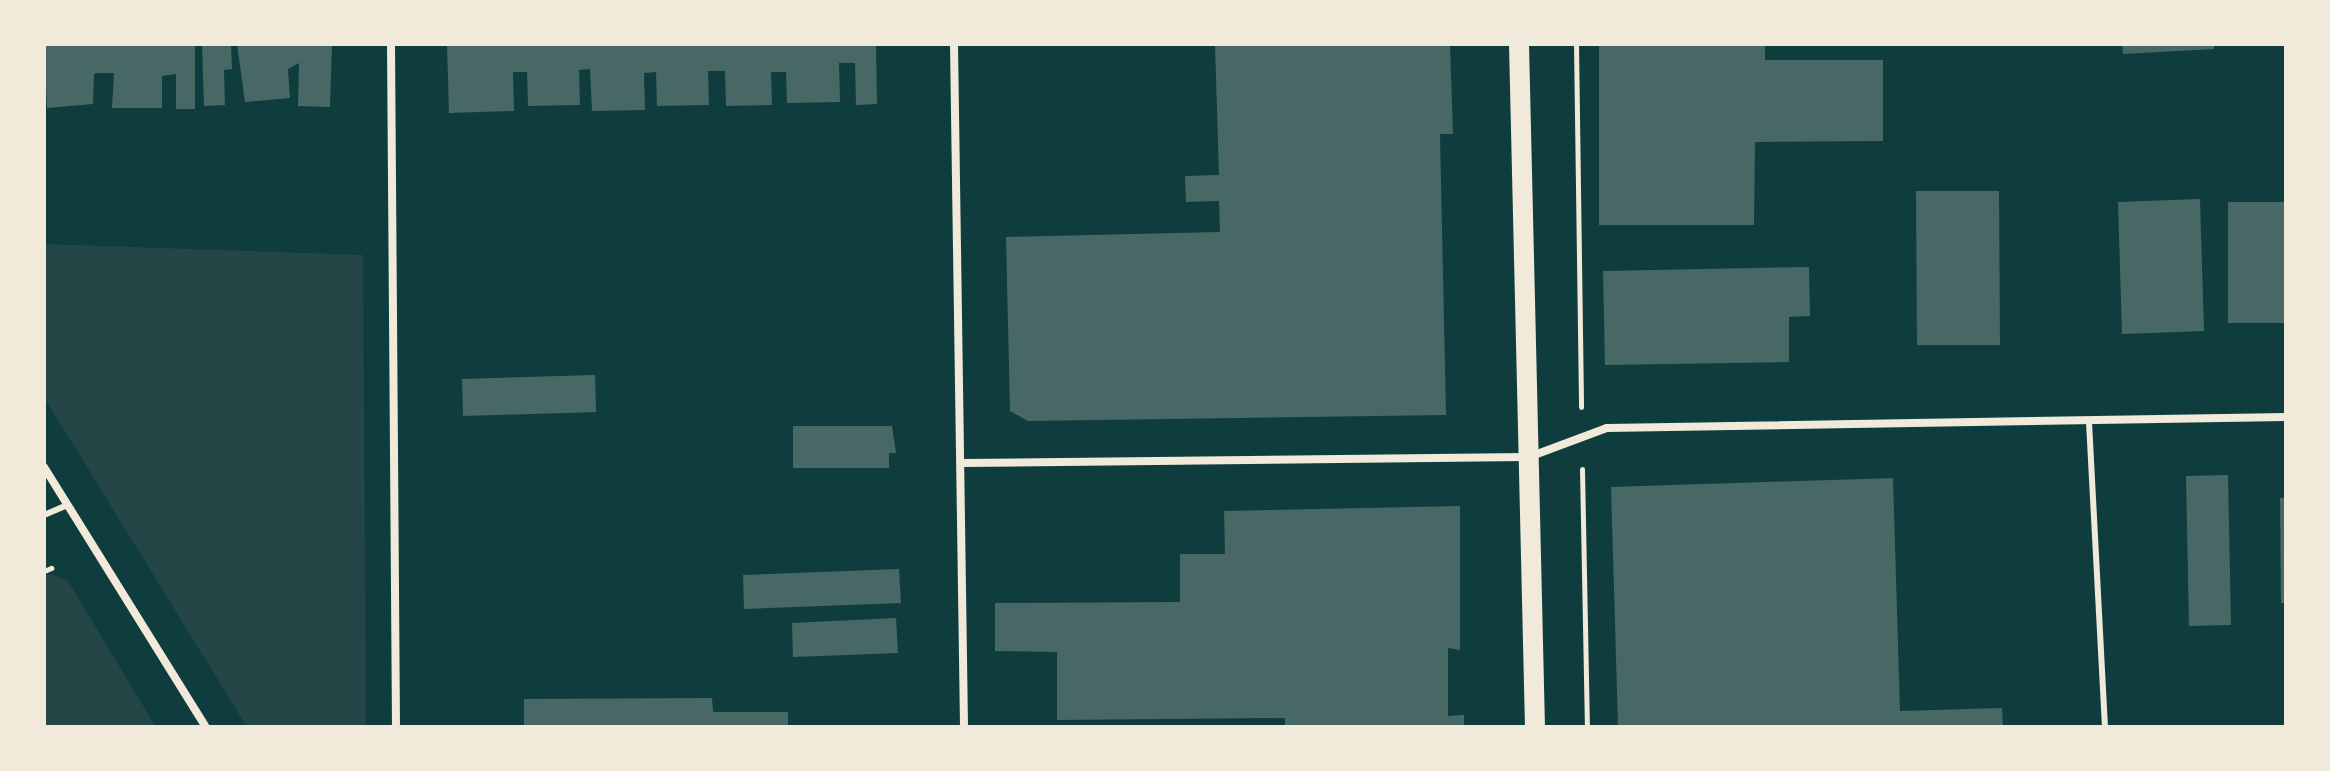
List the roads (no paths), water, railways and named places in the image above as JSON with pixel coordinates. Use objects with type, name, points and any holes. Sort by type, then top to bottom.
[{"type":"main road","points":[[1519,44],[1535,727]]},
{"type":"street","points":[[391,44],[396,727]]},
{"type":"street","points":[[954,44],[964,727]]},
{"type":"street","points":[[962,463],[1529,457],[1607,428],[2286,417]]},
{"type":"street","points":[[44,467],[206,727]]},
{"type":"lane","points":[[2089,422],[2105,727]]},
{"type":"lane","points":[[44,515],[68,505]]}]
